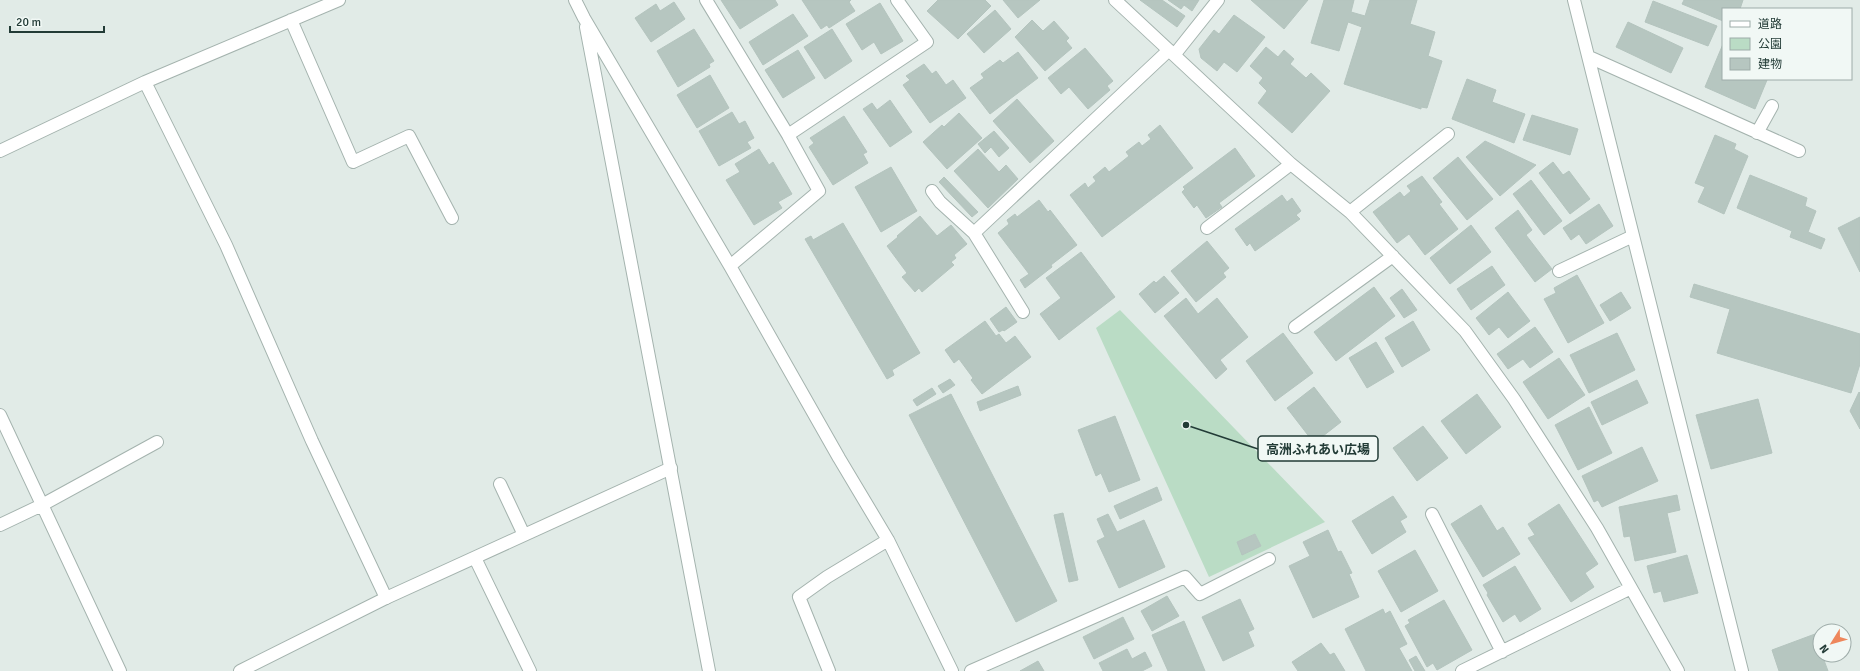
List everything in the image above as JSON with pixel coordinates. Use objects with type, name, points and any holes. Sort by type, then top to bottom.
[{"type":"street","points":[[0,151],[146,82],[339,0]]},
{"type":"street","points":[[575,0],[584,18],[730,266],[839,458],[888,540],[952,671]]},
{"type":"street","points":[[706,0],[788,135],[819,191],[730,266]]},
{"type":"street","points":[[788,135],[927,42],[897,0]]},
{"type":"street","points":[[1115,0],[1291,164],[1350,212],[1465,332],[1514,398],[1597,528],[1678,671]]},
{"type":"street","points":[[974,233],[1172,52],[1218,0]]},
{"type":"street","points":[[1574,0],[1742,671]]},
{"type":"street","points":[[584,18],[710,671]]},
{"type":"street","points":[[291,20],[353,162],[409,136],[452,218]]},
{"type":"street","points":[[1589,57],[1799,152]]},
{"type":"street","points":[[146,82],[226,245],[312,441],[386,598]]},
{"type":"street","points":[[1757,133],[1772,106]]},
{"type":"street","points":[[1350,212],[1448,134]]},
{"type":"street","points":[[1207,228],[1291,164]]},
{"type":"street","points":[[932,191],[940,202],[974,233],[1024,312]]},
{"type":"street","points":[[1559,271],[1633,236]]},
{"type":"street","points":[[1295,327],[1393,256]]},
{"type":"street","points":[[0,415],[4,435],[42,504],[120,671]]},
{"type":"street","points":[[0,525],[157,442]]},
{"type":"street","points":[[240,671],[386,598],[671,468]]},
{"type":"street","points":[[500,484],[524,535]]},
{"type":"street","points":[[1432,514],[1502,652]]},
{"type":"street","points":[[829,671],[799,598],[827,577],[888,540]]},
{"type":"street","points":[[475,558],[530,671]]},
{"type":"street","points":[[971,671],[1185,577],[1200,594],[1269,558]]},
{"type":"street","points":[[1462,671],[1631,588]]},
{"type":"green space","points":[[1120,310],[1325,522],[1209,577],[1096,328]],"holes":[[[1255,534],[1261,546],[1243,554],[1237,542]]]},
{"type":"building","points":[[721,0],[775,0],[778,5],[740,29]]},
{"type":"building","points":[[802,0],[851,0],[849,2],[855,11],[829,28],[827,25],[821,29]]},
{"type":"building","points":[[938,0],[985,0],[991,6],[958,39],[927,11]]},
{"type":"building","points":[[1003,0],[1040,0],[1018,18]]},
{"type":"building","points":[[1140,0],[1162,0],[1185,16],[1177,27]]},
{"type":"building","points":[[1168,0],[1199,0],[1192,11],[1184,5],[1181,9]]},
{"type":"building","points":[[1251,0],[1308,0],[1284,29]]},
{"type":"building","points":[[1324,0],[1354,0],[1351,12],[1365,16],[1370,0],[1417,0],[1410,24],[1435,32],[1428,56],[1442,61],[1427,108],[1421,107],[1421,109],[1344,84],[1362,27],[1348,22],[1339,51],[1311,43]]},
{"type":"building","points":[[1684,0],[1743,0],[1740,8],[1722,8],[1722,21],[1682,4]]},
{"type":"building","points":[[1653,1],[1717,26],[1708,46],[1645,22]]},
{"type":"building","points":[[674,2],[685,19],[651,42],[635,18],[656,4],[660,11]]},
{"type":"building","points":[[880,3],[903,41],[881,54],[874,42],[862,50],[846,24]]},
{"type":"building","points":[[995,10],[1011,29],[984,53],[967,34]]},
{"type":"building","points":[[793,14],[808,36],[763,65],[749,42]]},
{"type":"building","points":[[1234,15],[1265,37],[1237,72],[1224,62],[1217,71],[1201,58],[1199,49],[1214,30],[1219,34]]},
{"type":"building","points":[[1032,20],[1043,31],[1054,21],[1069,38],[1066,41],[1072,48],[1045,71],[1015,37]]},
{"type":"building","points":[[1628,22],[1683,48],[1671,73],[1616,47]]},
{"type":"building","points":[[694,29],[714,61],[709,64],[710,67],[678,87],[657,51]]},
{"type":"building","points":[[832,29],[852,61],[825,79],[804,47]]},
{"type":"building","points":[[1722,46],[1722,80],[1767,80],[1755,109],[1705,87]]},
{"type":"building","points":[[1266,47],[1278,57],[1284,50],[1294,59],[1290,64],[1306,78],[1311,73],[1330,91],[1292,133],[1258,103],[1267,91],[1259,83],[1263,78],[1250,66]]},
{"type":"building","points":[[1085,48],[1113,81],[1107,86],[1110,90],[1088,109],[1069,87],[1061,94],[1048,78]]},
{"type":"building","points":[[798,50],[815,78],[783,98],[765,70]]},
{"type":"building","points":[[1018,52],[1038,78],[990,114],[970,88],[984,78],[981,74],[1000,60],[1003,63]]},
{"type":"building","points":[[924,64],[932,74],[936,71],[946,85],[953,80],[966,98],[930,123],[903,85],[910,80],[906,76]]},
{"type":"building","points":[[710,75],[729,108],[697,128],[677,95]]},
{"type":"building","points":[[1467,79],[1496,90],[1492,102],[1525,114],[1514,143],[1452,119]]},
{"type":"building","points":[[1017,99],[1054,141],[1030,163],[993,121]]},
{"type":"building","points":[[890,100],[912,132],[890,147],[863,109],[872,103],[877,110]]},
{"type":"building","points":[[732,112],[739,124],[745,121],[754,138],[747,142],[751,148],[719,166],[699,131]]},
{"type":"building","points":[[959,113],[982,138],[947,169],[923,142],[942,125],[944,127]]},
{"type":"building","points":[[1532,115],[1578,129],[1570,155],[1523,140]]},
{"type":"building","points":[[844,116],[867,152],[863,154],[868,163],[833,185],[809,147],[814,143],[810,138]]},
{"type":"building","points":[[1160,125],[1193,168],[1102,237],[1070,195],[1085,183],[1088,188],[1096,181],[1093,177],[1105,167],[1109,172],[1129,156],[1126,152],[1139,142],[1142,146],[1151,139],[1148,135]]},
{"type":"building","points":[[994,131],[1009,148],[999,157],[991,147],[985,153],[978,144]]},
{"type":"building","points":[[1715,135],[1736,144],[1734,149],[1748,156],[1724,214],[1698,202],[1705,187],[1695,183]]},
{"type":"building","points":[[1485,141],[1536,165],[1500,196],[1466,157]]},
{"type":"building","points":[[1235,148],[1255,176],[1219,203],[1222,207],[1206,218],[1197,205],[1194,208],[1182,192],[1185,189],[1183,187]]},
{"type":"building","points":[[759,149],[769,165],[773,162],[792,194],[778,202],[782,208],[754,225],[726,180],[740,172],[735,164]]},
{"type":"building","points":[[978,149],[999,172],[1006,165],[1018,179],[988,208],[954,171]]},
{"type":"building","points":[[1458,157],[1493,199],[1467,220],[1433,178]]},
{"type":"building","points":[[1553,162],[1563,175],[1569,171],[1590,199],[1570,214],[1539,173]]},
{"type":"building","points":[[891,167],[917,211],[881,232],[855,187]]},
{"type":"building","points":[[1750,175],[1807,198],[1805,206],[1816,211],[1808,232],[1825,239],[1821,249],[1790,237],[1792,231],[1737,208]]},
{"type":"building","points":[[1422,176],[1442,202],[1439,204],[1458,229],[1425,255],[1409,234],[1397,243],[1373,212],[1400,192],[1404,197],[1411,191],[1407,186]]},
{"type":"building","points":[[944,177],[978,212],[972,217],[939,182]]},
{"type":"building","points":[[1531,180],[1562,221],[1544,235],[1513,194]]},
{"type":"building","points":[[1282,195],[1287,202],[1292,198],[1301,211],[1296,215],[1300,219],[1255,251],[1250,243],[1247,246],[1235,229]]},
{"type":"building","points":[[1039,200],[1048,212],[1050,210],[1077,245],[1025,288],[1020,280],[1029,274],[998,233],[1009,224],[1007,220],[1015,214],[1017,217]]},
{"type":"building","points":[[1599,204],[1613,226],[1586,244],[1579,234],[1571,240],[1563,228]]},
{"type":"building","points":[[1518,210],[1532,230],[1526,235],[1552,269],[1535,282],[1495,228]]},
{"type":"building","points":[[920,216],[937,236],[951,225],[967,244],[954,255],[956,258],[951,262],[954,265],[922,292],[919,288],[915,292],[902,277],[907,273],[887,246]]},
{"type":"building","points":[[1860,217],[1860,272],[1838,228]]},
{"type":"building","points":[[843,223],[920,353],[892,370],[894,375],[887,379],[805,239],[811,236],[813,240]]},
{"type":"building","points":[[1471,225],[1491,252],[1450,284],[1430,258]]},
{"type":"building","points":[[1207,241],[1229,268],[1223,273],[1226,277],[1196,302],[1171,271]]},
{"type":"building","points":[[1081,252],[1115,297],[1059,340],[1040,314],[1061,298],[1046,278]]},
{"type":"building","points":[[1492,266],[1505,285],[1471,310],[1457,289]]},
{"type":"building","points":[[1577,275],[1604,323],[1568,343],[1544,299],[1556,293],[1554,288]]},
{"type":"building","points":[[1164,276],[1179,293],[1155,313],[1139,294],[1154,281],[1156,283]]},
{"type":"building","points":[[1694,284],[1860,334],[1860,364],[1851,393],[1717,353],[1730,309],[1690,297]]},
{"type":"building","points":[[1374,287],[1395,316],[1336,361],[1314,332]]},
{"type":"building","points":[[1402,289],[1417,310],[1404,318],[1390,298]]},
{"type":"building","points":[[1508,292],[1530,321],[1508,338],[1499,327],[1489,335],[1476,318]]},
{"type":"building","points":[[1621,292],[1631,308],[1610,321],[1600,305]]},
{"type":"building","points":[[1186,298],[1198,314],[1217,298],[1248,337],[1220,360],[1227,369],[1216,379],[1164,316]]},
{"type":"building","points":[[1006,307],[1017,322],[1004,331],[999,332],[990,319]]},
{"type":"building","points":[[985,321],[996,336],[999,334],[1006,343],[1015,336],[1031,357],[982,394],[971,380],[973,378],[959,359],[954,363],[945,350]]},
{"type":"building","points":[[1413,321],[1430,350],[1402,367],[1385,338]]},
{"type":"building","points":[[1535,327],[1553,352],[1530,368],[1523,359],[1508,369],[1497,354]]},
{"type":"building","points":[[1283,333],[1313,373],[1275,401],[1246,361]]},
{"type":"building","points":[[1617,333],[1635,370],[1589,393],[1570,355]]},
{"type":"building","points":[[1376,342],[1394,372],[1367,388],[1349,358]]},
{"type":"building","points":[[1559,358],[1585,395],[1548,419],[1523,382]]},
{"type":"building","points":[[950,379],[955,385],[943,393],[938,386]]},
{"type":"building","points":[[1637,380],[1648,403],[1602,425],[1591,402]]},
{"type":"building","points":[[1018,386],[1021,395],[980,411],[977,402]]},
{"type":"building","points":[[1314,387],[1341,422],[1314,443],[1287,408]]},
{"type":"building","points":[[932,388],[936,394],[917,406],[913,400]]},
{"type":"building","points":[[1859,392],[1860,393],[1860,429],[1850,411]]},
{"type":"building","points":[[951,394],[1057,601],[1016,622],[909,415]]},
{"type":"building","points":[[1477,394],[1501,427],[1466,454],[1441,421]]},
{"type":"building","points":[[1758,399],[1772,453],[1711,469],[1696,415]]},
{"type":"building","points":[[1589,407],[1612,453],[1578,470],[1555,425]]},
{"type":"building","points":[[1115,416],[1140,480],[1109,492],[1101,473],[1096,476],[1078,430]]},
{"type":"building","points":[[1423,426],[1448,458],[1417,481],[1393,448]]},
{"type":"building","points":[[1642,447],[1658,481],[1602,507],[1598,500],[1594,502],[1582,476]]},
{"type":"building","points":[[1157,487],[1162,500],[1120,519],[1114,506]]},
{"type":"building","points":[[1677,495],[1680,510],[1667,513],[1676,552],[1635,561],[1630,536],[1624,537],[1619,507]]},
{"type":"building","points":[[1393,496],[1407,517],[1400,521],[1406,532],[1372,554],[1352,521]]},
{"type":"building","points":[[1559,504],[1598,564],[1585,573],[1594,587],[1571,602],[1528,538],[1535,535],[1528,524]]},
{"type":"building","points":[[1481,505],[1497,531],[1503,527],[1520,554],[1483,577],[1451,524]]},
{"type":"building","points":[[1063,513],[1078,580],[1069,582],[1054,515]]},
{"type":"building","points":[[1108,514],[1117,532],[1144,520],[1165,567],[1119,588],[1097,541],[1105,537],[1097,519]]},
{"type":"building","points":[[1328,530],[1338,552],[1341,551],[1352,573],[1349,574],[1359,597],[1313,618],[1289,566],[1310,556],[1303,542]]},
{"type":"building","points":[[1255,534],[1261,546],[1242,555],[1237,542]]},
{"type":"building","points":[[1415,550],[1438,591],[1401,612],[1378,571]]},
{"type":"building","points":[[1687,555],[1698,593],[1664,602],[1661,591],[1654,593],[1647,566]]},
{"type":"building","points":[[1515,566],[1541,609],[1520,622],[1515,614],[1503,622],[1487,595],[1488,593],[1483,585]]},
{"type":"building","points":[[1167,596],[1179,616],[1152,631],[1141,611]]},
{"type":"building","points":[[1240,599],[1254,629],[1248,632],[1254,646],[1223,661],[1202,617]]},
{"type":"building","points":[[1444,600],[1472,650],[1437,670],[1433,663],[1427,667],[1405,626],[1410,623],[1408,620]]},
{"type":"building","points":[[1383,609],[1385,614],[1390,611],[1407,644],[1399,648],[1412,671],[1366,671],[1345,629]]},
{"type":"building","points":[[1123,617],[1134,639],[1094,659],[1083,637]]},
{"type":"building","points":[[1184,621],[1205,671],[1168,671],[1152,635]]},
{"type":"building","points":[[1812,635],[1812,663],[1825,663],[1828,671],[1779,671],[1772,650]]},
{"type":"building","points":[[1321,643],[1330,655],[1334,653],[1345,671],[1298,671],[1292,662]]},
{"type":"building","points":[[1127,649],[1132,659],[1145,652],[1152,666],[1142,671],[1103,671],[1099,663]]},
{"type":"building","points":[[1416,656],[1425,671],[1415,671],[1409,660]]},
{"type":"building","points":[[1038,661],[1044,671],[1020,671]]},
{"type":"place","name":"高洲ふれあい広場","points":[[1186,425]]}]
